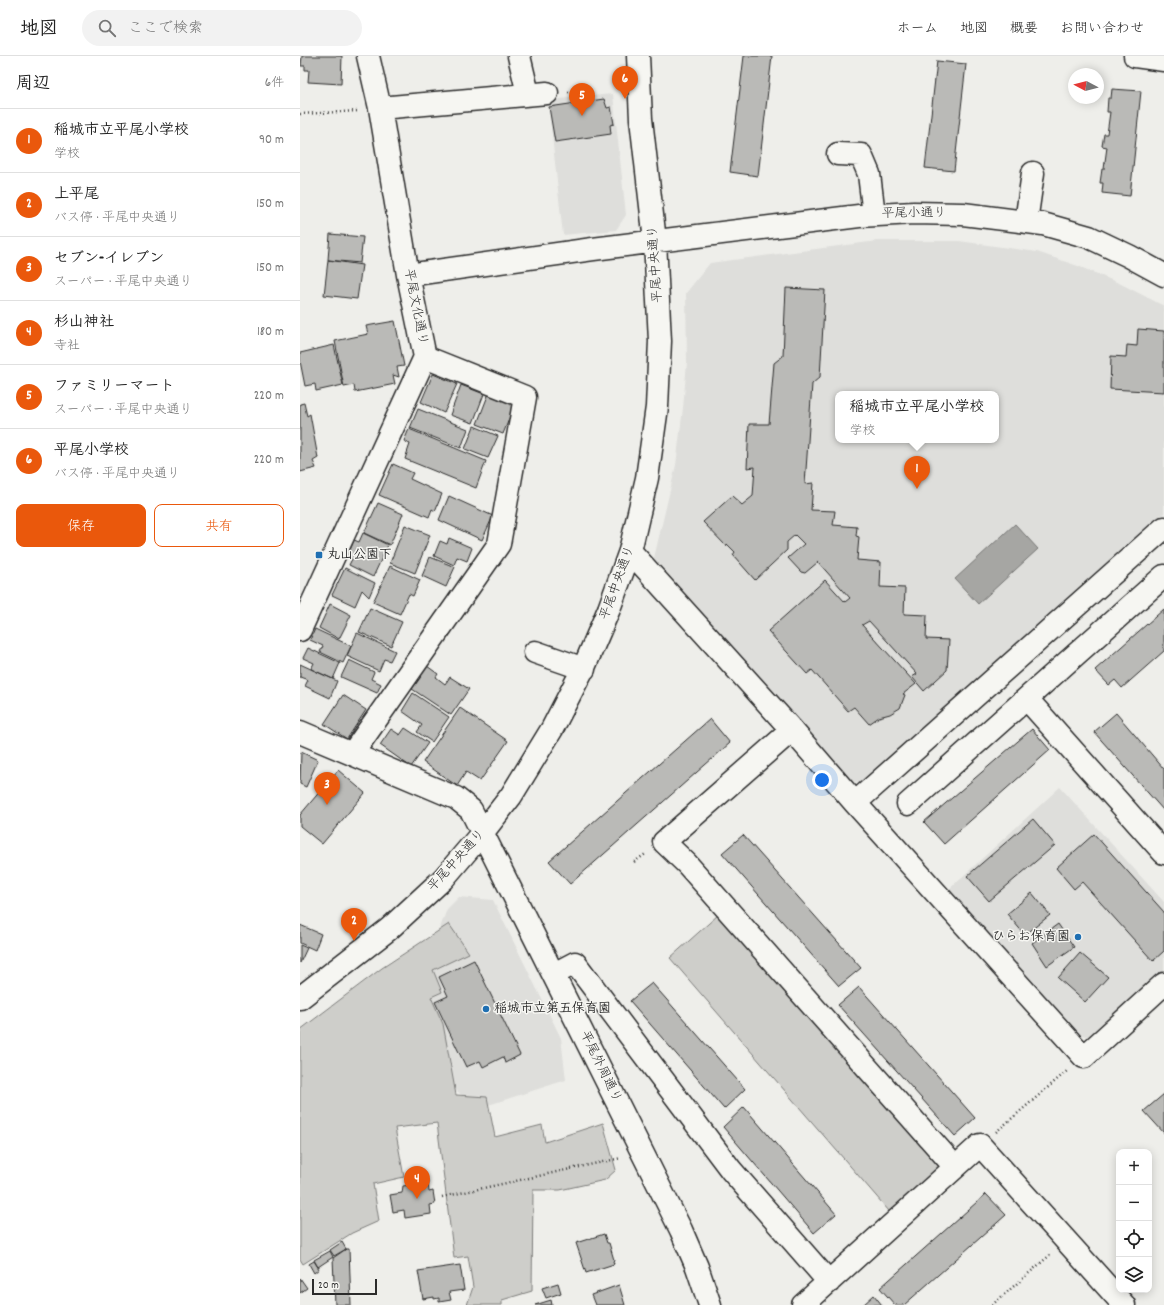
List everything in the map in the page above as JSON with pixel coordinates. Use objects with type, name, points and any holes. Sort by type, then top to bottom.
[{"type":"street","name":"平尾文化通り","points":[[300,630],[425,357],[408,275],[380,108],[368,56]]},
{"type":"street","points":[[380,108],[538,94],[519,56]]},
{"type":"street","name":"平尾中央通り","points":[[300,998],[389,929],[443,879],[483,832],[511,796],[552,729],[584,669],[610,609],[630,550],[647,478],[657,407],[660,340],[655,241],[641,119],[638,56]]},
{"type":"street","points":[[1135,56],[1164,60]]},
{"type":"street","points":[[838,154],[861,155],[869,174],[874,215]]},
{"type":"street","points":[[1026,222],[1033,173]]},
{"type":"street","name":"平尾小通り","points":[[408,275],[655,241],[874,215],[914,213],[963,214],[1043,224],[1089,238],[1130,256],[1164,275]]},
{"type":"street","points":[[352,754],[499,544],[525,397],[425,357]]},
{"type":"street","points":[[850,796],[1164,528]]},
{"type":"street","points":[[630,550],[1084,1056],[1164,984]]},
{"type":"street","points":[[908,804],[1164,576]]},
{"type":"street","points":[[535,652],[584,669]]},
{"type":"street","points":[[1027,699],[1164,853]]},
{"type":"street","points":[[792,730],[664,842],[687,864],[955,1167]]},
{"type":"street","name":"平尾外周通り","points":[[300,732],[456,798],[471,810],[681,1230],[697,1267],[710,1305]]},
{"type":"street","points":[[554,974],[575,963],[732,1170],[829,1282]]},
{"type":"street","points":[[803,1305],[980,1145],[1124,1305]]},
{"type":"path","points":[[300,114],[380,108]]},
{"type":"path","points":[[980,1145],[1084,1056]]},
{"type":"path","points":[[442,1197],[627,1157]]},
{"type":"path","points":[[992,1305],[1067,1240]]},
{"type":"shaded area","points":[[613,94],[626,215],[616,230],[563,235],[548,100]]},
{"type":"shaded area","points":[[877,241],[959,241],[1037,252],[1078,266],[1121,284],[1164,306],[1164,513],[862,783],[851,782],[654,558],[676,465],[683,408],[687,362],[686,293],[710,263]]},
{"type":"shaded area","points":[[1015,524],[1038,549],[978,604],[955,579]]},
{"type":"shaded area","name":"ひらお保育園","points":[[1060,787],[1164,902],[1164,973],[1090,1037],[1081,1035],[949,889]]},
{"type":"shaded area","name":"稲城市立第五保育園","points":[[459,897],[493,900],[561,1038],[566,1080],[479,1108],[437,1076],[420,981],[447,909]]},
{"type":"shaded area","points":[[718,915],[943,1166],[889,1211],[670,958]]},
{"type":"shaded area","points":[[449,924],[469,953],[433,970],[442,992],[431,997],[443,1024],[456,1095],[487,1097],[495,1137],[542,1125],[545,1142],[603,1123],[616,1170],[605,1180],[560,1190],[533,1190],[532,1291],[502,1300],[502,1305],[467,1305],[473,1287],[468,1256],[454,1258],[437,1123],[395,1128],[404,1177],[373,1184],[379,1221],[352,1233],[303,1264],[300,1259],[300,1030],[382,968]]},
{"type":"building","points":[[302,56],[342,56],[341,84],[308,82],[309,70],[305,70],[305,66],[301,66]]},
{"type":"building","points":[[744,56],[772,56],[758,176],[730,172]]},
{"type":"building","points":[[937,61],[966,64],[954,171],[925,168]]},
{"type":"building","points":[[1112,89],[1141,91],[1130,196],[1102,193],[1103,183],[1100,183],[1102,169],[1104,169],[1107,147],[1102,146],[1104,134],[1107,134],[1110,112],[1107,112],[1108,98],[1111,98]]},
{"type":"building","points":[[604,99],[607,108],[611,107],[614,124],[610,125],[611,134],[555,142],[549,107]]},
{"type":"building","points":[[330,234],[363,237],[360,263],[328,260]]},
{"type":"building","points":[[328,260],[362,265],[357,299],[324,295]]},
{"type":"building","points":[[786,288],[825,290],[820,377],[812,384],[805,484],[813,483],[811,510],[835,511],[833,525],[857,527],[856,536],[859,537],[857,560],[881,562],[880,587],[905,588],[904,614],[927,615],[926,639],[949,640],[947,670],[924,691],[912,677],[917,674],[869,621],[862,625],[916,684],[903,694],[905,695],[900,708],[890,714],[879,717],[869,724],[854,707],[848,711],[812,670],[807,674],[768,631],[825,580],[845,602],[850,598],[818,562],[805,573],[801,572],[788,558],[804,544],[795,535],[787,542],[787,550],[755,580],[733,555],[735,552],[727,544],[726,546],[703,522],[732,496],[742,505],[753,496],[755,467],[747,468],[749,424],[769,424],[774,363],[783,356]]},
{"type":"building","points":[[395,321],[404,366],[397,367],[399,377],[393,375],[395,384],[355,392],[354,385],[344,387],[335,341],[368,334],[366,326]]},
{"type":"building","points":[[1138,329],[1164,331],[1164,392],[1110,389],[1111,356],[1126,357],[1127,345],[1137,346]]},
{"type":"building","points":[[334,345],[343,385],[316,391],[315,384],[305,386],[300,353]]},
{"type":"building","points":[[433,374],[457,384],[444,413],[421,402]]},
{"type":"building","points":[[461,385],[484,394],[473,423],[450,415]]},
{"type":"building","points":[[489,393],[515,404],[503,434],[477,424]]},
{"type":"building","points":[[304,403],[307,416],[310,414],[318,458],[313,461],[316,468],[300,472],[300,404]]},
{"type":"building","points":[[418,409],[468,429],[461,448],[410,428]]},
{"type":"building","points":[[474,426],[498,436],[488,458],[465,449]]},
{"type":"building","points":[[409,429],[486,461],[476,488],[405,459],[410,444],[404,441]]},
{"type":"building","points":[[393,464],[413,473],[410,479],[442,494],[435,511],[432,509],[429,517],[379,495]]},
{"type":"building","points":[[449,496],[493,516],[482,540],[439,520]]},
{"type":"building","points":[[378,503],[403,514],[390,545],[364,533]]},
{"type":"building","points":[[405,525],[430,535],[415,573],[390,563]]},
{"type":"building","points":[[363,533],[388,545],[373,577],[349,565],[352,559],[347,557],[354,540],[359,542]]},
{"type":"building","points":[[449,538],[472,548],[467,561],[457,557],[454,565],[434,556],[440,541],[447,544]]},
{"type":"building","points":[[430,557],[455,567],[446,587],[422,576]]},
{"type":"building","points":[[390,566],[420,580],[413,596],[409,594],[400,614],[373,602]]},
{"type":"building","points":[[345,568],[375,583],[369,597],[362,590],[355,606],[332,595]]},
{"type":"building","points":[[330,604],[351,615],[339,639],[319,628]]},
{"type":"building","points":[[370,608],[402,622],[391,646],[359,632]]},
{"type":"building","points":[[1164,609],[1164,651],[1122,688],[1115,680],[1109,685],[1095,670]]},
{"type":"building","points":[[315,629],[351,646],[343,663],[320,652],[323,646],[310,640]]},
{"type":"building","points":[[357,633],[395,651],[390,661],[384,659],[379,671],[347,656]]},
{"type":"building","points":[[308,648],[340,663],[333,679],[311,669],[314,663],[303,658]]},
{"type":"building","points":[[349,660],[374,672],[371,679],[381,684],[377,693],[341,677]]},
{"type":"building","points":[[300,664],[337,681],[330,698],[305,686],[308,680],[300,677]]},
{"type":"building","points":[[427,666],[438,674],[436,677],[445,684],[450,677],[469,689],[451,715],[412,689]]},
{"type":"building","points":[[413,693],[449,717],[432,742],[417,732],[422,725],[402,711]]},
{"type":"building","points":[[343,695],[366,710],[347,739],[324,724]]},
{"type":"building","points":[[460,708],[508,741],[480,781],[466,772],[457,786],[423,762]]},
{"type":"building","points":[[1116,713],[1164,769],[1164,811],[1094,732]]},
{"type":"building","points":[[710,719],[730,743],[570,884],[549,861]]},
{"type":"building","points":[[405,728],[428,743],[411,767],[380,745],[391,729],[400,735]]},
{"type":"building","points":[[1032,729],[1050,750],[944,844],[924,822]]},
{"type":"building","points":[[301,752],[318,760],[306,787],[300,784]]},
{"type":"building","points":[[338,770],[365,793],[322,844],[300,826],[300,815]]},
{"type":"building","points":[[1033,819],[1055,845],[989,901],[967,876]]},
{"type":"building","points":[[1094,834],[1164,912],[1164,951],[1153,961],[1082,882],[1074,889],[1056,868]]},
{"type":"building","points":[[743,835],[861,968],[839,986],[722,853]]},
{"type":"building","points":[[1032,893],[1050,915],[1025,935],[1007,914]]},
{"type":"building","points":[[1058,924],[1074,947],[1047,966],[1032,943]]},
{"type":"building","points":[[300,925],[321,934],[315,950],[300,943]]},
{"type":"building","points":[[300,945],[307,948],[300,963]]},
{"type":"building","points":[[1080,953],[1108,977],[1085,1002],[1058,978]]},
{"type":"building","points":[[474,960],[520,1055],[505,1063],[503,1057],[483,1067],[480,1061],[466,1067],[435,1002],[448,996],[439,977]]},
{"type":"building","points":[[652,983],[745,1089],[724,1109],[630,1001]]},
{"type":"building","points":[[859,987],[975,1118],[955,1136],[838,1005]]},
{"type":"building","points":[[1164,1094],[1164,1133],[1144,1111]]},
{"type":"building","points":[[744,1107],[836,1214],[814,1233],[723,1127]]},
{"type":"building","points":[[428,1182],[429,1192],[433,1191],[435,1204],[430,1205],[431,1214],[405,1218],[404,1210],[393,1212],[390,1195],[402,1193],[403,1186]]},
{"type":"building","points":[[986,1194],[1006,1215],[904,1305],[895,1305],[880,1288]]},
{"type":"building","points":[[604,1234],[607,1243],[609,1243],[614,1264],[586,1273],[576,1243]]},
{"type":"building","points":[[342,1242],[346,1249],[334,1256],[330,1250]]},
{"type":"building","points":[[346,1249],[349,1249],[351,1305],[335,1305],[333,1258]]},
{"type":"building","points":[[330,1251],[333,1257],[318,1267],[314,1260]]},
{"type":"building","points":[[314,1261],[319,1269],[314,1273],[309,1264]]},
{"type":"building","points":[[460,1265],[464,1290],[449,1292],[451,1300],[439,1302],[439,1298],[434,1299],[434,1297],[423,1299],[418,1271]]},
{"type":"building","points":[[300,1278],[307,1288],[300,1293]]},
{"type":"building","points":[[558,1283],[561,1293],[546,1298],[542,1288]]},
{"type":"building","points":[[619,1285],[625,1305],[595,1305],[591,1295]]},
{"type":"building","points":[[874,1295],[882,1305],[863,1305]]},
{"type":"building","points":[[551,1300],[552,1305],[535,1305]]},
{"type":"place","name":"平尾小学校","points":[[625,99]]},
{"type":"place","name":"ファミリーマート","points":[[582,116]]},
{"type":"place","name":"稲城市立平尾小学校","points":[[917,489]]},
{"type":"place","name":"丸山公園下","points":[[319,555]]},
{"type":"place","name":"セブン-イレブン","points":[[327,805]]},
{"type":"place","name":"ひらお保育園","points":[[1078,937]]},
{"type":"place","name":"上平尾","points":[[354,941]]},
{"type":"place","name":"稲城市立第五保育園","points":[[486,1009]]},
{"type":"place","name":"杉山神社","points":[[417,1199]]}]
